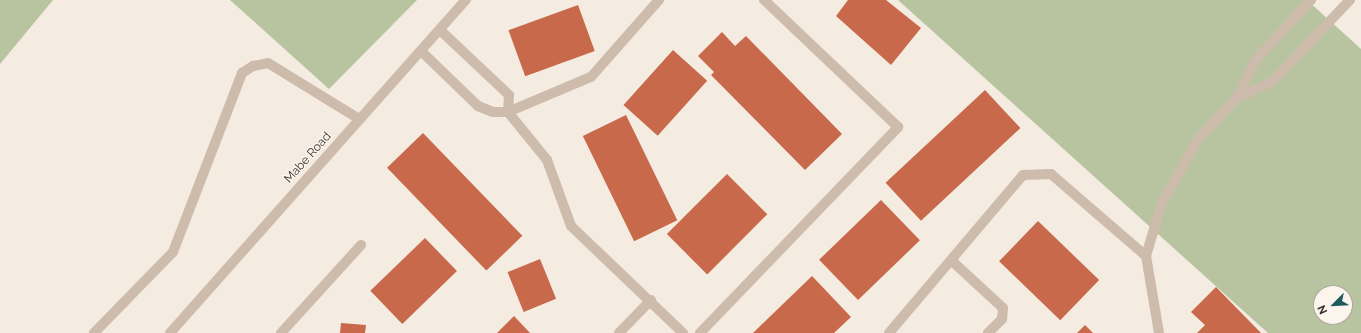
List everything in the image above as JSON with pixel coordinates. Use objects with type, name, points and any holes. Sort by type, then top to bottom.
[{"type":"street","name":"Mabe Road","points":[[170,333],[466,0]]},
{"type":"street","points":[[421,51],[478,106],[493,112],[508,112],[591,77],[658,0]]},
{"type":"street","points":[[700,333],[898,127],[764,0]]},
{"type":"street","points":[[1160,333],[1146,256],[1162,202],[1198,138],[1236,99],[1255,61],[1311,0]]},
{"type":"street","points":[[1236,99],[1273,81],[1350,0]]},
{"type":"street","points":[[440,30],[509,94],[508,112],[547,160],[571,226],[652,300],[684,333]]},
{"type":"street","points":[[94,333],[172,252],[242,73],[253,66],[268,64],[359,119]]},
{"type":"street","points":[[889,333],[952,261],[1024,174],[1051,174],[1146,256]]},
{"type":"street","points":[[281,333],[361,245]]},
{"type":"street","points":[[952,261],[1003,308],[1002,319],[988,333]]},
{"type":"street","points":[[619,333],[652,300]]},
{"type":"green space","points":[[0,0],[53,0],[0,64]]},
{"type":"green space","points":[[230,0],[417,0],[329,89]]},
{"type":"green space","points":[[898,0],[1307,0],[1361,49],[1361,333],[1268,333]]},
{"type":"building","points":[[848,0],[886,0],[921,28],[891,65],[836,16]]},
{"type":"building","points":[[578,5],[595,51],[525,76],[508,30]]},
{"type":"building","points":[[722,32],[735,46],[746,36],[842,134],[805,170],[711,75],[714,72],[698,56]]},
{"type":"building","points":[[673,50],[707,81],[658,136],[623,105]]},
{"type":"building","points":[[985,90],[1020,128],[921,221],[886,183]]},
{"type":"building","points":[[626,115],[677,220],[634,241],[583,136]]},
{"type":"building","points":[[423,133],[522,236],[486,271],[387,168]]},
{"type":"building","points":[[727,174],[767,214],[707,274],[667,234]]},
{"type":"building","points":[[881,200],[920,240],[858,300],[819,260]]},
{"type":"building","points":[[1038,221],[1099,280],[1060,320],[999,261]]},
{"type":"building","points":[[425,238],[457,271],[402,324],[370,291]]},
{"type":"building","points":[[540,259],[556,299],[524,312],[508,272]]},
{"type":"building","points":[[812,276],[851,317],[834,333],[753,333]]},
{"type":"building","points":[[1216,287],[1261,333],[1197,333],[1205,325],[1191,312]]},
{"type":"building","points":[[514,316],[530,333],[497,333]]},
{"type":"building","points":[[341,323],[366,325],[365,333],[340,333]]},
{"type":"building","points":[[1085,325],[1093,333],[1077,333]]}]
